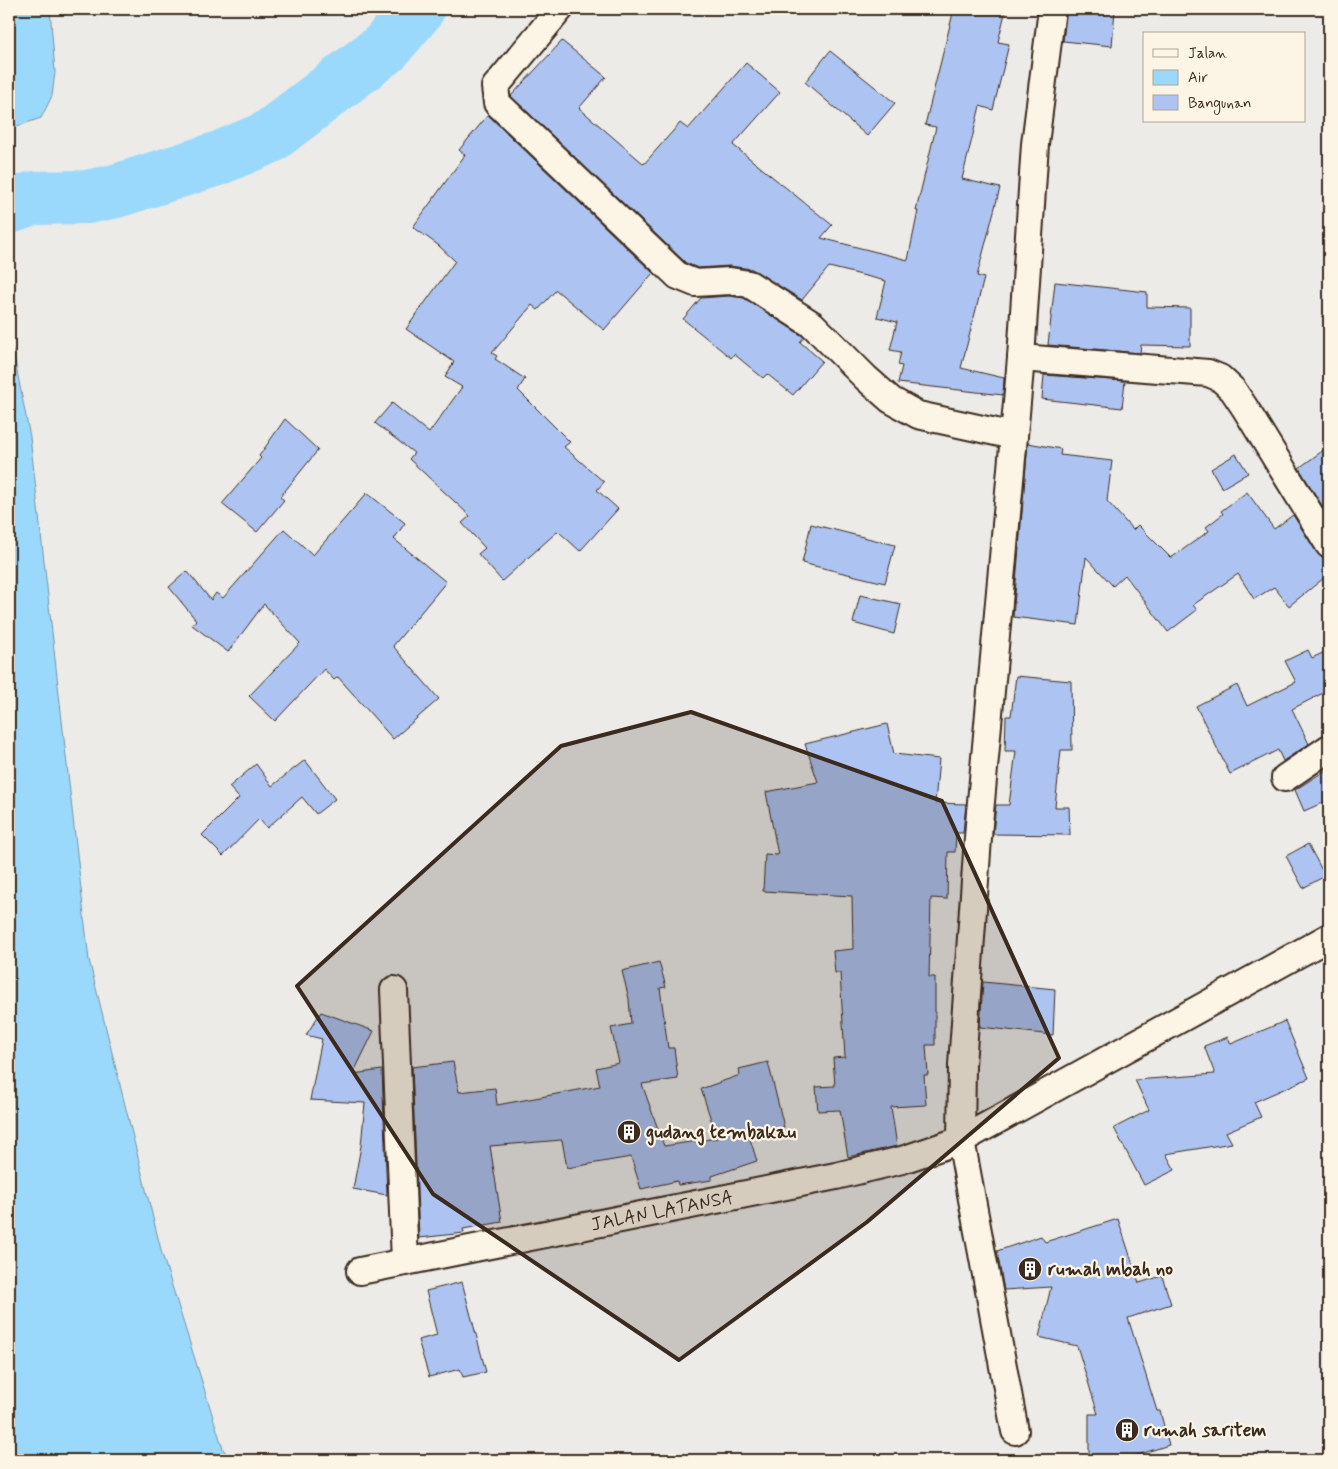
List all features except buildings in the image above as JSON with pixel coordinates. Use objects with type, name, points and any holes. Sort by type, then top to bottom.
[{"type":"street","points":[[560,9],[496,87],[497,103],[641,242],[678,276],[695,283],[730,282],[749,284],[813,325],[872,384],[891,400],[918,415],[1014,436]]},
{"type":"street","points":[[1015,1431],[960,1140],[962,1065],[978,843],[1021,358],[1034,144],[1052,9]]},
{"type":"street","points":[[1021,358],[1192,370],[1220,378],[1233,390],[1245,408],[1329,545]]},
{"type":"street","points":[[1285,778],[1329,748]]},
{"type":"street","name":"JALAN LATANSA","points":[[360,1271],[836,1176],[902,1160],[960,1140],[1326,947]]},
{"type":"street","points":[[394,990],[405,1262]]},
{"type":"highlighted area","points":[[691,712],[942,801],[1059,1058],[867,1222],[679,1360],[433,1194],[297,986],[561,746]]},
{"type":"water","points":[[9,9],[50,9],[55,72],[52,96],[41,118],[9,129]]},
{"type":"water","points":[[9,346],[13,351],[30,437],[89,960],[162,1254],[223,1449],[231,1460],[9,1460]]},
{"type":"waterway","points":[[9,207],[34,198],[87,197],[116,191],[217,159],[269,137],[385,48],[418,9]]},
{"type":"place","name":"gudang tembakau","points":[[629,1132]]},
{"type":"place","name":"rumah mbah no","points":[[1030,1269]]},
{"type":"place","name":"rumah saritem","points":[[1127,1430]]}]
